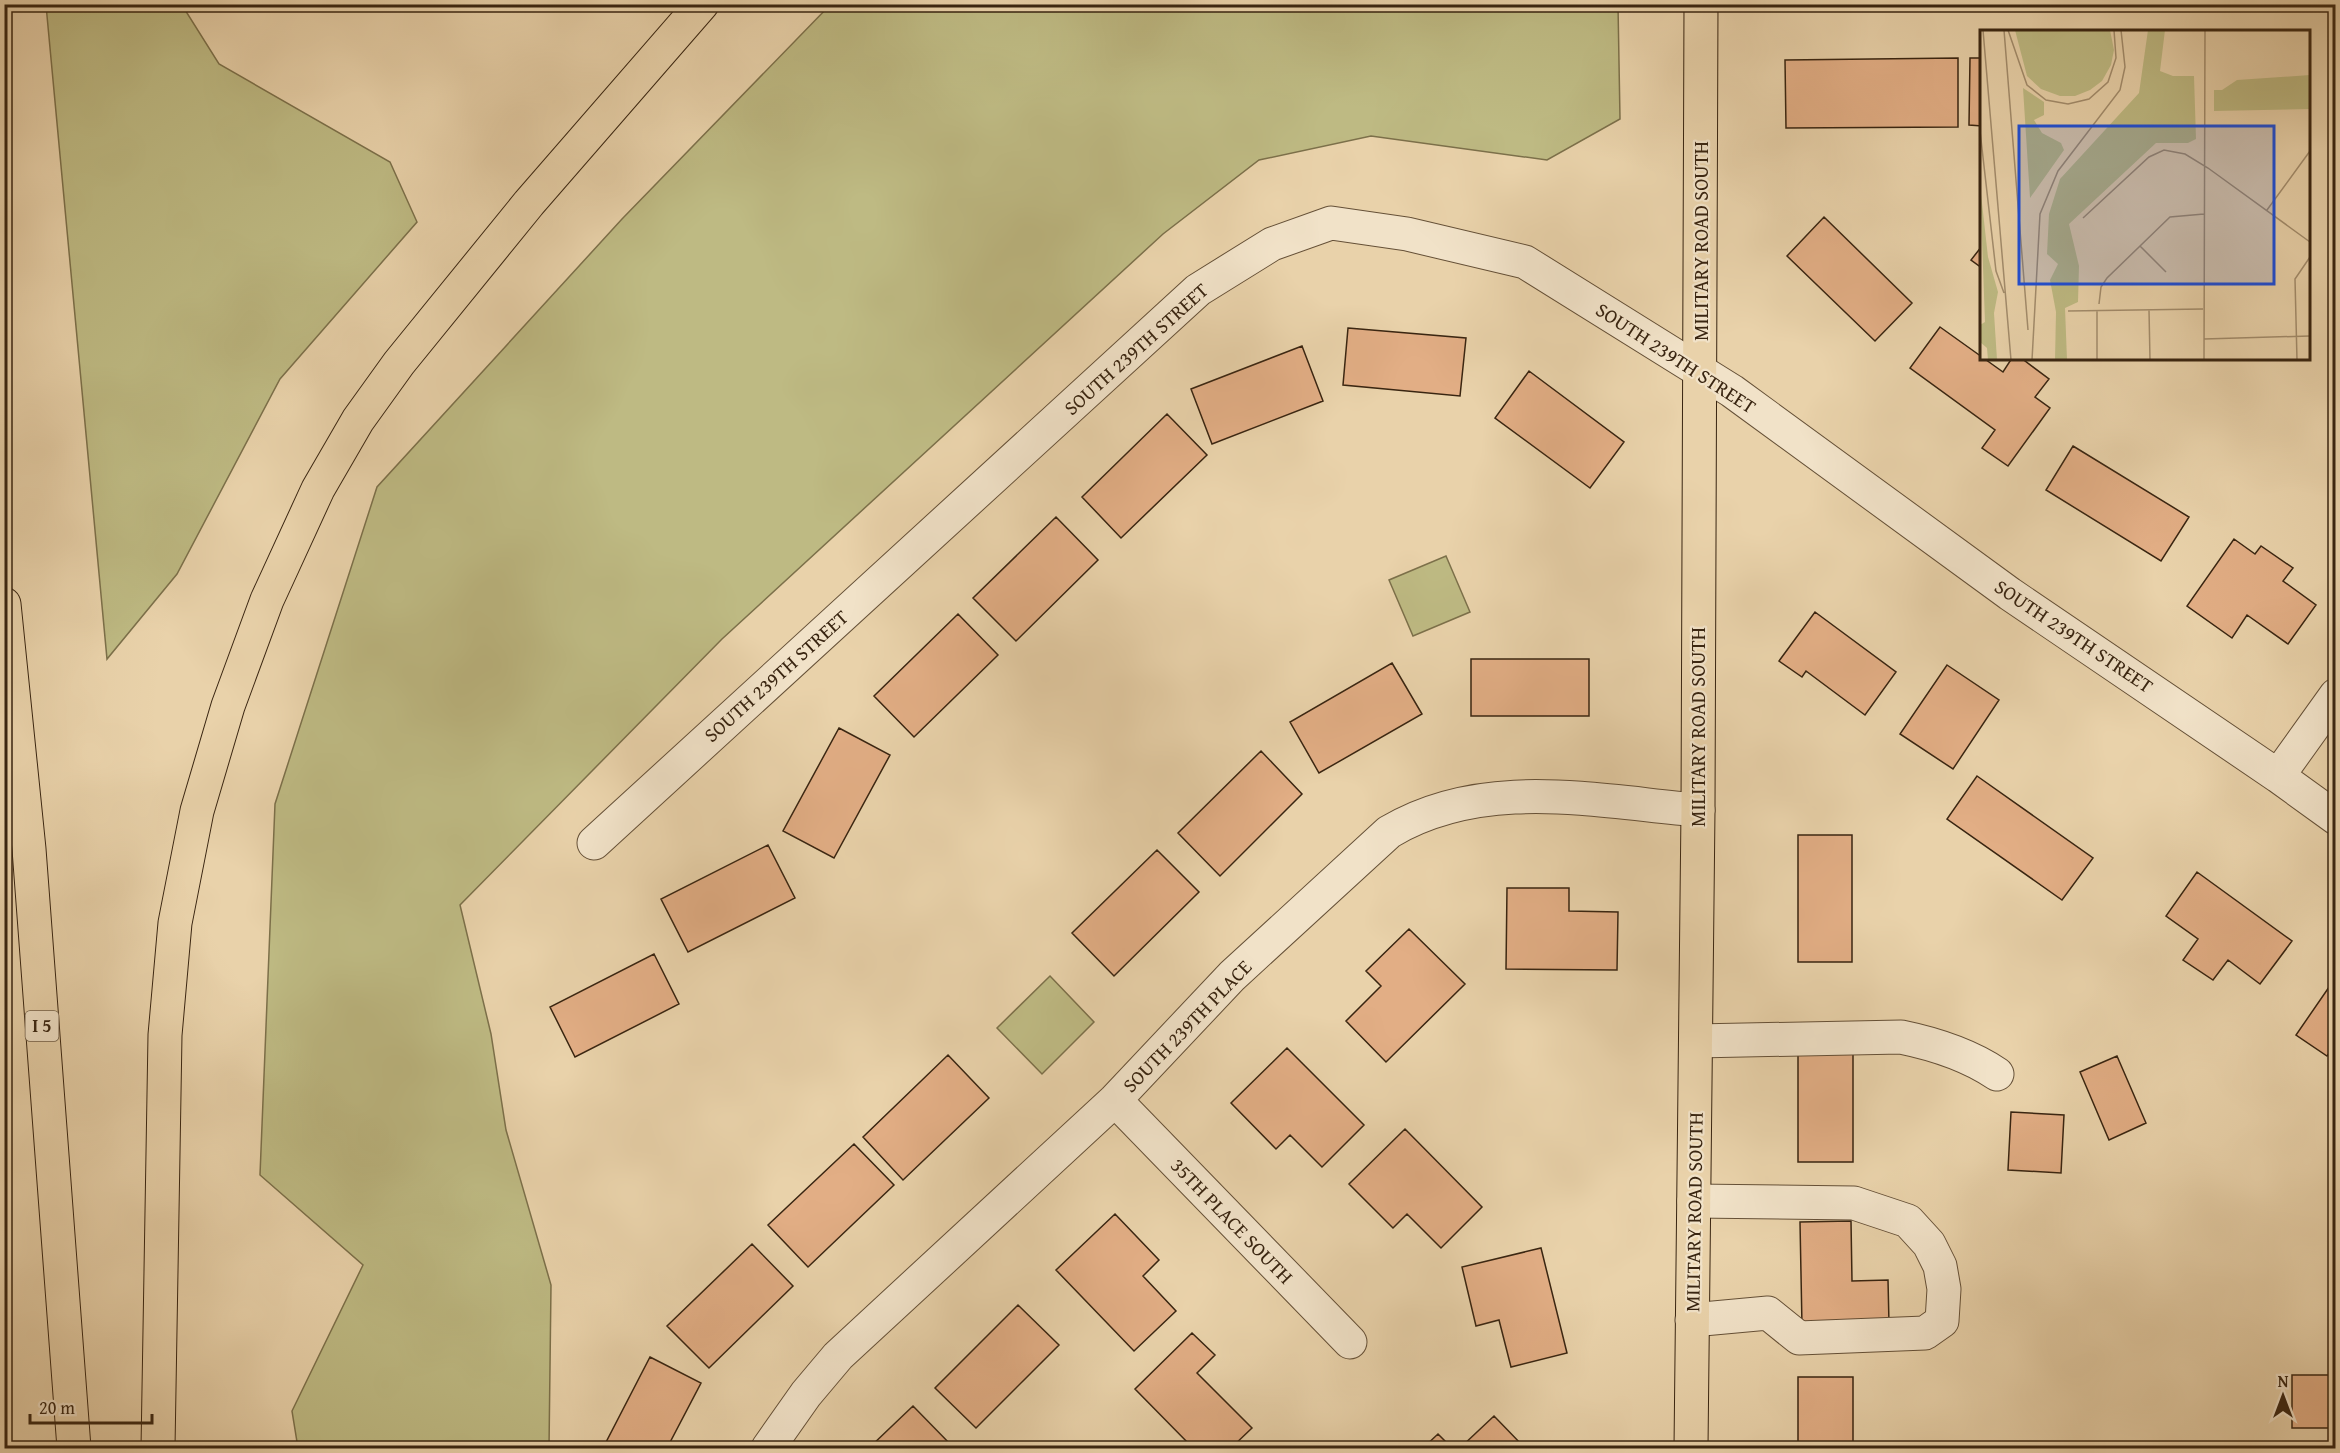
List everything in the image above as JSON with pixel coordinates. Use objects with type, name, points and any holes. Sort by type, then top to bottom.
[{"type":"main road","points":[[158,1449],[165,1035],[175,923],[197,811],[228,706],[267,600],[318,489],[358,420],[399,363],[529,203],[702,4]]},
{"type":"main road","name":"MILITARY ROAD SOUTH","points":[[1690,1449],[1698,810],[1701,4]]},
{"type":"main road","name":"I 5","points":[[4,604],[29,849],[74,1449]]},
{"type":"street","name":"SOUTH 239TH STREET","points":[[594,843],[1198,290],[1272,244],[1331,223],[1407,234],[1525,262],[1732,391],[2010,594],[2336,818]]},
{"type":"street","points":[[2278,776],[2336,695]]},
{"type":"street","name":"SOUTH 239TH PLACE","points":[[768,1449],[806,1394],[838,1356],[1115,1100],[1232,976],[1389,832],[1415,816],[1457,803],[1502,797],[1554,798],[1698,810]]},
{"type":"street","points":[[1696,1041],[1901,1037],[1938,1046],[1979,1062],[1997,1074]]},
{"type":"street","name":"35TH PLACE SOUTH","points":[[1115,1100],[1350,1342]]},
{"type":"street","points":[[1692,1320],[1768,1313],[1799,1338],[1925,1333],[1942,1322],[1944,1289],[1940,1266],[1929,1244],[1908,1221],[1854,1203],[1694,1201]]},
{"type":"shaded area","points":[[46,5],[182,5],[219,64],[390,162],[417,222],[280,379],[177,574],[107,659]]},
{"type":"shaded area","points":[[830,5],[1618,5],[1620,119],[1547,160],[1371,136],[1259,160],[1163,234],[722,639],[460,905],[491,1034],[506,1130],[551,1285],[549,1448],[298,1448],[292,1411],[363,1265],[260,1175],[275,804],[377,487],[622,219]]},
{"type":"shaded area","points":[[1446,556],[1470,612],[1413,636],[1389,580]]},
{"type":"shaded area","points":[[1050,976],[1094,1022],[1042,1074],[997,1028]]},
{"type":"building","points":[[1958,58],[1958,127],[1786,128],[1785,60]]},
{"type":"building","points":[[1970,58],[1980,58],[1980,126],[1969,125]]},
{"type":"building","points":[[1824,217],[1912,303],[1875,341],[1787,256]]},
{"type":"building","points":[[1980,249],[1980,267],[1971,260]]},
{"type":"building","points":[[1940,327],[1980,356],[1980,360],[1986,360],[2003,372],[2011,360],[2024,360],[2049,379],[2035,397],[2050,408],[2008,466],[1982,448],[1995,430],[1910,368]]},
{"type":"building","points":[[1348,328],[1466,338],[1460,396],[1343,385]]},
{"type":"building","points":[[1302,346],[1323,401],[1212,444],[1191,389]]},
{"type":"building","points":[[1529,371],[1624,442],[1590,488],[1495,418]]},
{"type":"building","points":[[1167,414],[1207,455],[1121,538],[1082,497]]},
{"type":"building","points":[[2073,446],[2189,517],[2161,561],[2046,490]]},
{"type":"building","points":[[1056,517],[1098,560],[1016,641],[973,598]]},
{"type":"building","points":[[2234,539],[2255,554],[2261,546],[2293,568],[2283,581],[2316,605],[2288,644],[2247,615],[2232,638],[2187,606]]},
{"type":"building","points":[[1815,612],[1896,672],[1865,715],[1806,671],[1802,677],[1779,661]]},
{"type":"building","points":[[958,614],[998,655],[914,737],[874,696]]},
{"type":"building","points":[[1471,659],[1589,659],[1589,716],[1471,716]]},
{"type":"building","points":[[1392,663],[1422,714],[1319,773],[1290,722]]},
{"type":"building","points":[[1947,665],[1999,700],[1953,769],[1900,734]]},
{"type":"building","points":[[839,728],[890,755],[834,858],[783,831]]},
{"type":"building","points":[[1261,751],[1302,794],[1220,876],[1178,833]]},
{"type":"building","points":[[1977,776],[2093,858],[2062,900],[1947,819]]},
{"type":"building","points":[[1798,835],[1852,835],[1852,962],[1798,962]]},
{"type":"building","points":[[768,845],[795,898],[688,952],[661,899]]},
{"type":"building","points":[[1157,850],[1199,892],[1114,976],[1072,933]]},
{"type":"building","points":[[2197,872],[2292,941],[2260,984],[2228,960],[2213,980],[2183,960],[2198,939],[2166,916]]},
{"type":"building","points":[[1507,888],[1569,888],[1569,911],[1618,912],[1617,970],[1506,969]]},
{"type":"building","points":[[1409,929],[1465,984],[1386,1062],[1346,1021],[1381,986],[1366,971]]},
{"type":"building","points":[[654,954],[679,1004],[575,1057],[550,1007]]},
{"type":"building","points":[[2336,977],[2336,1044],[2327,1056],[2296,1035]]},
{"type":"building","points":[[1287,1048],[1364,1125],[1322,1167],[1290,1135],[1276,1149],[1231,1103]]},
{"type":"building","points":[[1853,1049],[1853,1162],[1798,1162],[1798,1050]]},
{"type":"building","points":[[948,1055],[989,1098],[903,1180],[863,1137]]},
{"type":"building","points":[[2117,1056],[2146,1123],[2109,1140],[2080,1072]]},
{"type":"building","points":[[2011,1112],[2064,1115],[2061,1173],[2008,1170]]},
{"type":"building","points":[[1405,1129],[1482,1207],[1441,1248],[1407,1214],[1393,1228],[1349,1184]]},
{"type":"building","points":[[854,1144],[894,1185],[808,1267],[768,1225]]},
{"type":"building","points":[[1115,1214],[1159,1260],[1143,1276],[1176,1311],[1134,1351],[1056,1270]]},
{"type":"building","points":[[1851,1221],[1852,1281],[1888,1280],[1889,1324],[1802,1326],[1800,1222]]},
{"type":"building","points":[[752,1244],[793,1286],[709,1368],[667,1326]]},
{"type":"building","points":[[1541,1248],[1567,1353],[1511,1367],[1499,1320],[1476,1326],[1462,1267]]},
{"type":"building","points":[[1018,1305],[1059,1345],[976,1428],[935,1388]]},
{"type":"building","points":[[1192,1333],[1215,1355],[1197,1373],[1252,1428],[1231,1448],[1193,1448],[1135,1389]]},
{"type":"building","points":[[650,1357],[701,1383],[667,1448],[603,1448]]},
{"type":"building","points":[[2292,1375],[2336,1375],[2336,1428],[2292,1428]]},
{"type":"building","points":[[1798,1377],[1853,1377],[1853,1448],[1798,1448]]},
{"type":"building","points":[[913,1406],[954,1448],[869,1448]]},
{"type":"building","points":[[1494,1416],[1525,1448],[1460,1448]]},
{"type":"building","points":[[1438,1434],[1452,1448],[1423,1448]]}]
